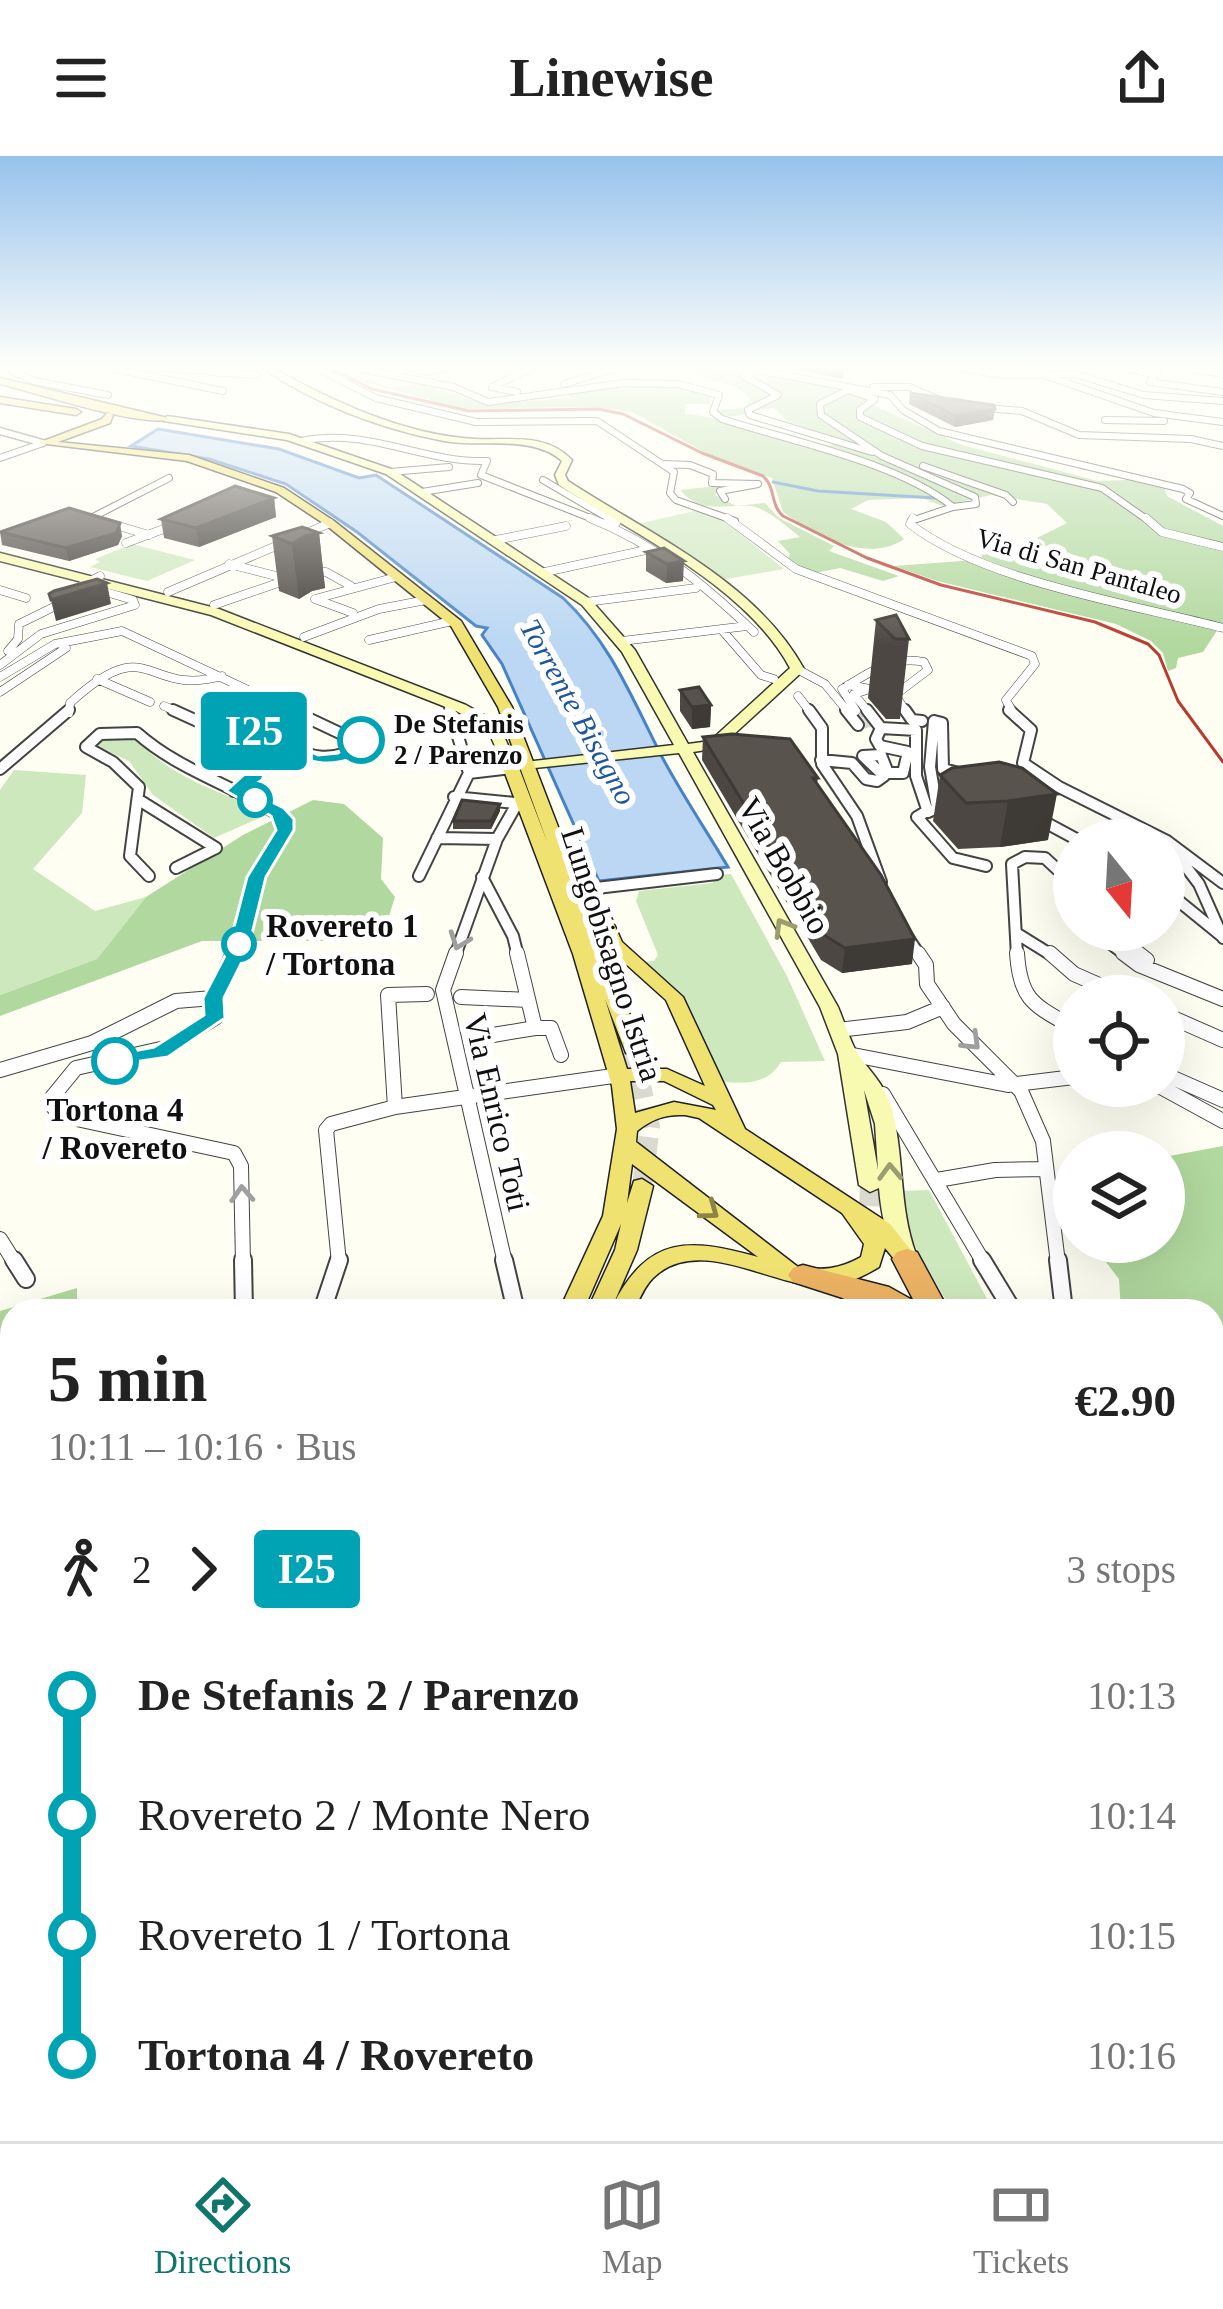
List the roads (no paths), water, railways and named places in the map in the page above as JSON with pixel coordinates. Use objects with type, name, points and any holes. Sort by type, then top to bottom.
[{"type":"highway","points":[[907,1258],[928,1299]]},
{"type":"highway","points":[[801,1274],[887,1299]]},
{"type":"main road","points":[[169,461],[223,469],[267,484],[330,523],[452,621],[489,676],[524,764],[720,747],[797,669],[789,650],[716,581],[563,483],[560,476],[567,461]]},
{"type":"main road","name":"Via Bobbio","points":[[358,461],[390,472],[545,572],[586,602],[622,641],[672,751],[838,1030],[848,1054],[870,1185]]},
{"type":"main road","points":[[0,554],[230,617],[510,726]]},
{"type":"main road","points":[[96,583],[169,592],[214,604],[459,707]]},
{"type":"main road","points":[[459,707],[479,697],[489,676]]},
{"type":"main road","name":"Lungobisagno Istria","points":[[459,707],[493,726],[524,764],[568,873],[583,893],[633,1049]]},
{"type":"main road","name":"Lungobisagno Istria","points":[[524,764],[519,799],[536,831],[620,1075],[626,1136],[604,1246],[577,1299]]},
{"type":"main road","points":[[583,893],[614,944],[674,998],[735,1130]]},
{"type":"main road","points":[[848,1054],[876,1083],[889,1144],[892,1222],[907,1258]]},
{"type":"main road","points":[[620,1075],[679,1078],[721,1103]]},
{"type":"main road","points":[[801,1274],[636,1156],[626,1136],[647,1114],[677,1108],[706,1113],[882,1229],[907,1258]]},
{"type":"main road","points":[[604,1299],[626,1250],[642,1186]]},
{"type":"main road","points":[[629,1299],[644,1272],[677,1256],[704,1254],[801,1274],[844,1276],[871,1262],[875,1243],[852,1210]]},
{"type":"street","points":[[468,461],[484,461]]},
{"type":"street","points":[[390,472],[484,461]]},
{"type":"street","points":[[484,461],[488,468],[482,475],[491,483],[551,500],[639,538]]},
{"type":"street","points":[[659,461],[676,475],[670,490],[673,497],[734,521],[791,567],[1035,658],[1032,669],[1006,700],[1006,707],[1031,730],[1023,763],[1121,819]]},
{"type":"street","points":[[852,461],[912,480],[953,506],[969,507],[978,500],[896,461]]},
{"type":"street","points":[[904,461],[997,491],[1012,502]]},
{"type":"street","points":[[987,461],[1102,488],[1118,495],[1162,532],[1223,547]]},
{"type":"street","points":[[1074,461],[1183,489],[1190,493],[1186,499],[1222,516]]},
{"type":"street","points":[[664,464],[684,462],[702,469],[713,474],[712,483],[758,484],[720,491],[725,499]]},
{"type":"street","points":[[91,518],[169,478]]},
{"type":"street","points":[[543,480],[705,585],[751,629],[622,641]]},
{"type":"street","points":[[422,492],[478,483]]},
{"type":"street","points":[[245,494],[267,484]]},
{"type":"street","name":"Via di San Pantaleo","points":[[953,506],[913,518],[910,524],[938,547],[1024,576],[1223,628]]},
{"type":"street","points":[[71,513],[149,535]]},
{"type":"street","points":[[126,544],[188,517]]},
{"type":"street","points":[[169,592],[330,523]]},
{"type":"street","points":[[496,540],[566,526]]},
{"type":"street","points":[[545,572],[646,550]]},
{"type":"street","points":[[217,560],[288,579]]},
{"type":"street","points":[[214,604],[321,571],[351,586]]},
{"type":"street","points":[[353,613],[315,599],[396,577]]},
{"type":"street","points":[[18,646],[17,627],[29,617],[96,583]]},
{"type":"street","points":[[0,661],[41,634],[135,605],[134,600],[82,585],[96,583]]},
{"type":"street","points":[[586,602],[696,588]]},
{"type":"street","points":[[0,590],[26,598]]},
{"type":"street","points":[[304,638],[380,609],[426,600]]},
{"type":"street","points":[[370,640],[452,621]]},
{"type":"street","points":[[722,629],[761,675],[774,679]]},
{"type":"street","points":[[0,692],[57,652],[122,632]]},
{"type":"street","points":[[0,677],[55,644],[122,632],[363,744],[341,758],[316,760],[262,732],[228,735],[164,706]]},
{"type":"street","points":[[856,711],[841,690],[890,660],[924,662],[928,670],[895,695],[912,720],[922,721]]},
{"type":"street","points":[[0,769],[69,715],[70,703],[112,668],[131,666],[191,685],[222,676]]},
{"type":"street","points":[[131,666],[179,691]]},
{"type":"street","points":[[797,669],[825,684],[858,725]]},
{"type":"street","points":[[97,679],[150,702]]},
{"type":"street","points":[[848,686],[870,689],[854,694],[881,728],[916,730],[920,756],[916,776],[926,811]]},
{"type":"street","points":[[798,696],[822,728],[820,758],[858,818],[886,897]]},
{"type":"street","points":[[419,876],[469,772],[459,707]]},
{"type":"street","points":[[978,773],[943,769],[942,723],[934,721],[930,767],[937,809],[917,818],[952,858],[986,866]]},
{"type":"street","points":[[806,753],[852,763],[866,779],[877,781],[884,775],[863,756],[875,753],[888,772],[903,773],[908,754],[877,743],[881,728]]},
{"type":"street","points":[[149,876],[130,856],[139,800],[136,782],[86,747],[90,739],[113,731],[136,733],[166,760],[274,809],[286,826],[256,877],[238,950],[213,998],[214,1018],[185,1040],[143,1058],[76,1068],[49,1101],[57,1112],[72,1118],[224,1148],[238,1158],[246,1299]]},
{"type":"street","points":[[228,735],[223,740],[225,748],[259,770],[234,791]]},
{"type":"street","points":[[469,772],[524,764]]},
{"type":"street","points":[[454,797],[519,799]]},
{"type":"street","name":"Via Enrico Toti","points":[[513,1299],[443,990],[482,877],[519,799]]},
{"type":"street","points":[[139,800],[216,848],[176,868]]},
{"type":"street","points":[[1033,814],[1053,826]]},
{"type":"street","points":[[437,838],[536,831]]},
{"type":"street","points":[[1185,854],[1223,883]]},
{"type":"street","points":[[1053,862],[1041,856],[1019,858],[1012,872],[1021,989],[1053,1016]]},
{"type":"street","points":[[1185,869],[1199,884],[1223,938]]},
{"type":"street","points":[[583,893],[717,874]]},
{"type":"street","points":[[482,877],[513,937],[535,1028]]},
{"type":"street","points":[[1185,906],[1223,938]]},
{"type":"street","points":[[896,921],[926,965],[927,984],[1016,1085],[1043,1141],[1062,1299]]},
{"type":"street","points":[[1016,933],[1037,943],[1076,975]]},
{"type":"street","points":[[1120,951],[1139,965],[1222,998]]},
{"type":"street","points":[[1134,951],[1222,998]]},
{"type":"street","points":[[395,1107],[385,1006],[388,995],[427,994]]},
{"type":"street","points":[[461,997],[528,1000]]},
{"type":"street","points":[[0,1070],[92,1042],[176,1000],[213,998]]},
{"type":"street","points":[[838,1030],[891,1024],[934,1014],[943,1007]]},
{"type":"street","points":[[1185,1023],[1223,1040]]},
{"type":"street","points":[[487,1036],[551,1028],[561,1054]]},
{"type":"street","points":[[848,1054],[1016,1085],[1053,1080]]},
{"type":"street","points":[[326,1299],[339,1265],[326,1130],[349,1117],[395,1107],[620,1075]]},
{"type":"street","points":[[876,1083],[1006,1299]]},
{"type":"street","points":[[1185,1083],[1223,1100]]},
{"type":"street","points":[[1185,1100],[1223,1121]]},
{"type":"street","points":[[937,1180],[995,1170],[1046,1169]]},
{"type":"street","points":[[0,1239],[26,1279]]},
{"type":"water","name":"Torrente Bisagno","points":[[214,461],[311,461],[359,478],[376,475],[563,598],[607,652],[728,867],[599,881],[502,664],[482,635],[487,628],[476,626],[357,532],[286,484]]},
{"type":"waterway","points":[[773,482],[818,491],[935,498]]},
{"type":"tunnel","points":[[856,711],[870,722],[858,725]]},
{"type":"tunnel","points":[[633,1049],[650,1127],[642,1186]]},
{"type":"tunnel","points":[[868,1236],[870,1185]]},
{"type":"railway","points":[[722,461],[763,476],[783,516],[867,558],[941,585],[1095,622],[1148,644],[1159,655],[1178,701],[1223,762]]},
{"type":"place","name":"De Stefanis 2 / Parenzo","points":[[361,740]]},
{"type":"place","name":"Rovereto 1 / Tortona","points":[[239,944]]},
{"type":"place","name":"Tortona 4 / Rovereto","points":[[115,1061]]}]
